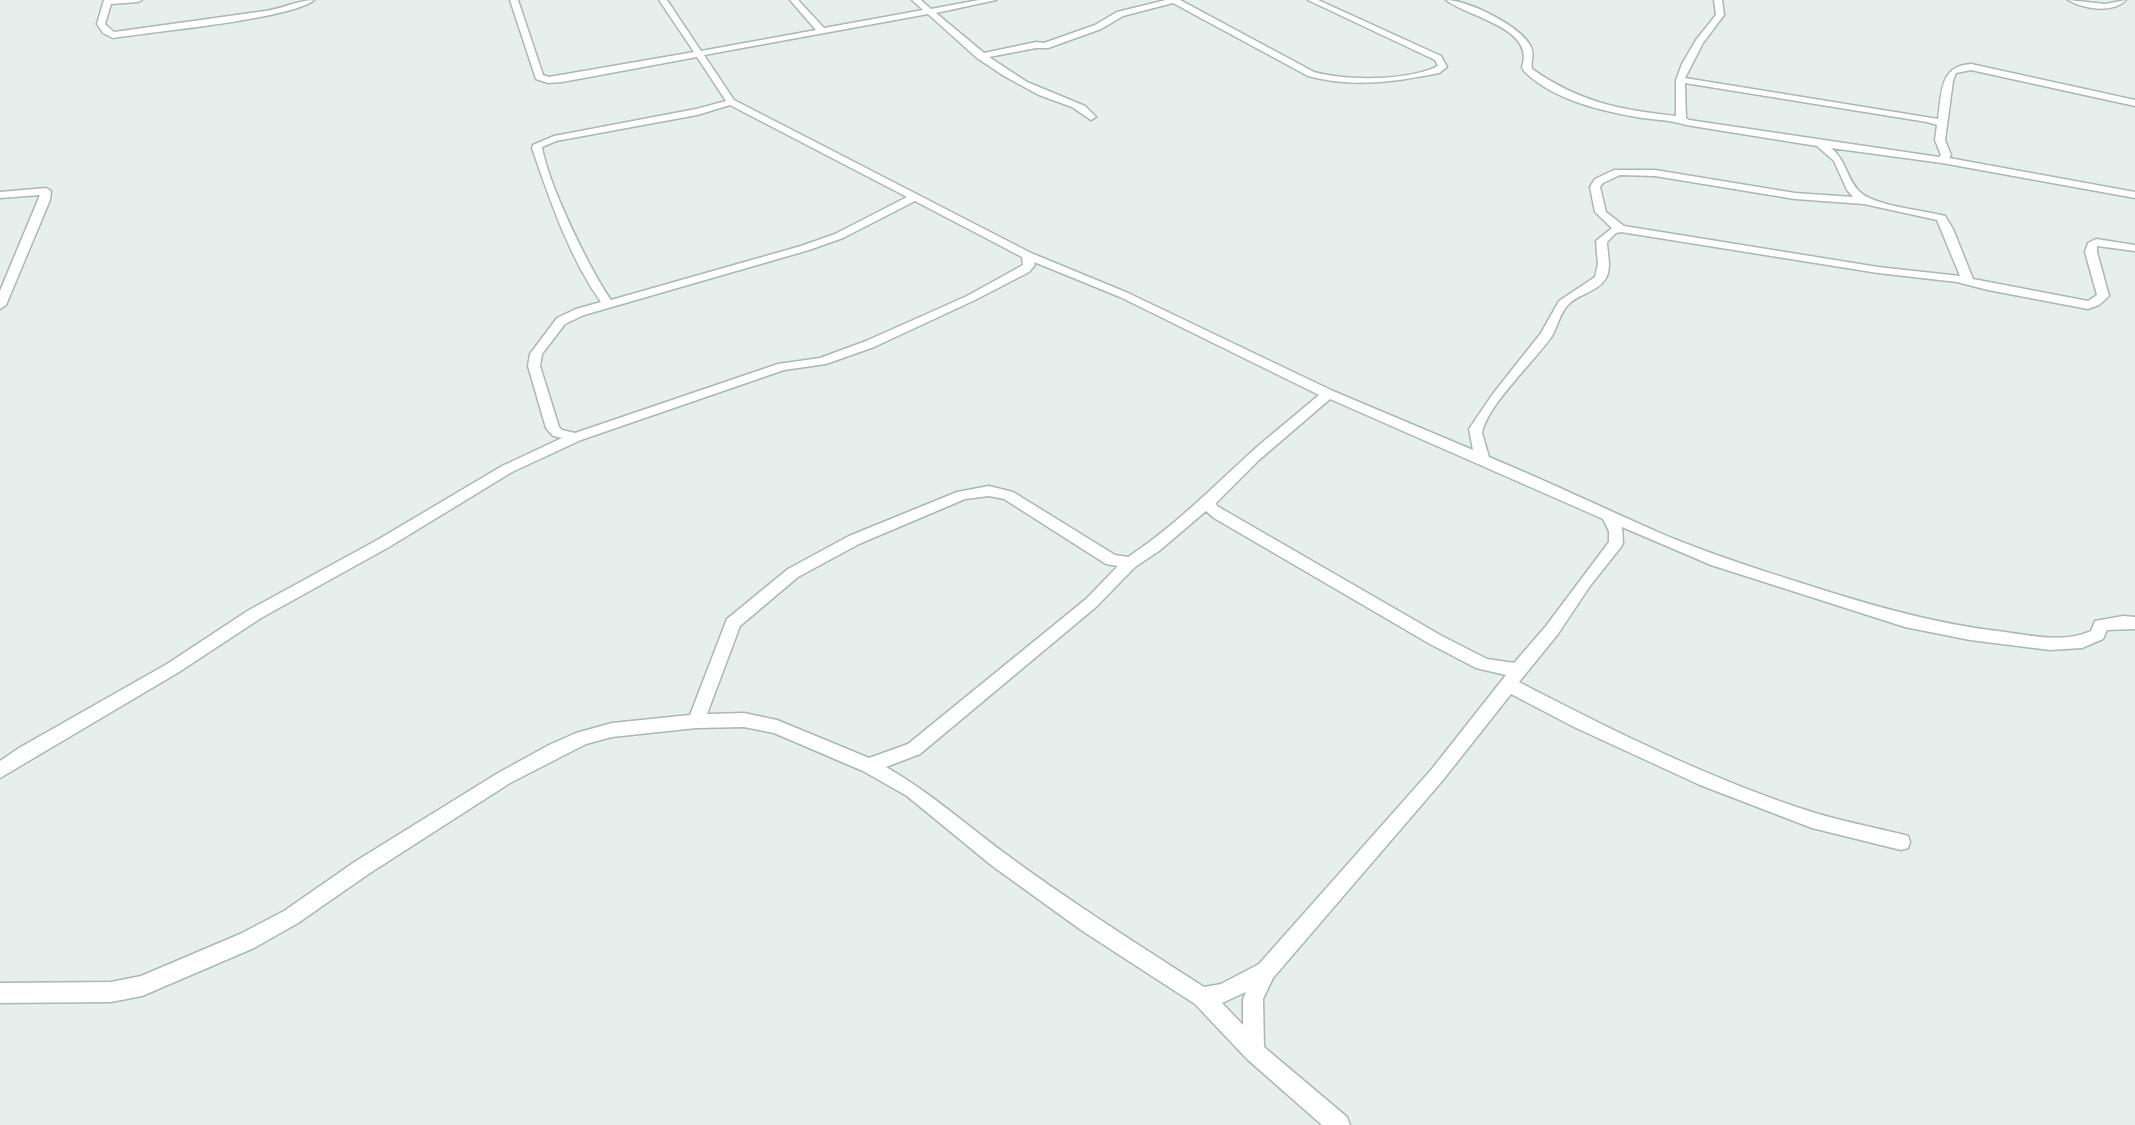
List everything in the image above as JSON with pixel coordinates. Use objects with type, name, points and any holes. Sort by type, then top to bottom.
[{"type":"street","points":[[138,0],[110,3],[101,24],[106,31],[113,35],[269,13],[300,6],[310,0]]},
{"type":"street","points":[[514,0],[535,69],[543,79],[562,79],[993,0]]},
{"type":"street","points":[[663,0],[731,102],[1026,255],[1124,295],[1328,394],[1484,460],[1649,534],[1716,561],[1858,607],[1905,621],[1970,634],[2061,644],[2082,642],[2097,635],[2101,626],[2123,622],[2135,623]]},
{"type":"street","points":[[794,0],[822,31]]},
{"type":"street","points":[[916,0],[980,56],[1011,78],[1074,106],[1091,117]]},
{"type":"street","points":[[980,56],[1036,45],[1044,46],[1098,27],[1120,14],[1175,0],[1311,74],[1335,81],[1360,82],[1396,78],[1443,67],[1438,58],[1312,0]]},
{"type":"street","points":[[1450,0],[1473,9],[1524,40],[1531,52],[1526,67],[1528,71],[1554,89],[1576,99],[1653,118],[1681,120],[1696,125],[1942,160],[2135,195]]},
{"type":"street","points":[[1681,120],[1680,80],[1694,49],[1720,15],[1718,0]]},
{"type":"street","points":[[2072,0],[2106,6],[2119,4],[2122,0]]},
{"type":"street","points":[[1942,160],[1946,155],[1940,140],[1947,81],[1952,71],[1962,66],[1971,66],[2135,103]]},
{"type":"street","points":[[1680,80],[1814,103],[1924,118],[1942,124]]},
{"type":"street","points":[[608,304],[594,284],[545,177],[538,145],[697,112],[731,102]]},
{"type":"street","points":[[1818,143],[1836,155],[1846,172],[1851,189],[1864,201]]},
{"type":"street","points":[[1968,282],[1948,229],[1941,219],[1864,201],[1820,199],[1655,173],[1618,172],[1599,181],[1595,187],[1602,218],[1621,229],[1968,282],[2088,305],[2095,303],[2103,296],[2091,252],[2092,245],[2096,242],[2135,248]]},
{"type":"street","points":[[0,195],[46,191],[45,200],[0,305]]},
{"type":"street","points":[[576,437],[558,433],[553,428],[545,410],[542,387],[534,366],[536,354],[561,321],[580,312],[805,248],[839,236],[914,198]]},
{"type":"street","points":[[1484,460],[1479,451],[1476,430],[1483,417],[1531,352],[1546,336],[1555,314],[1566,299],[1595,284],[1601,278],[1603,270],[1601,241],[1612,231],[1621,229]]},
{"type":"street","points":[[0,771],[25,753],[173,668],[255,614],[384,543],[507,469],[576,437],[782,368],[822,361],[870,344],[971,298],[1025,270],[1029,265],[1026,255]]},
{"type":"street","points":[[869,766],[914,749],[1090,603],[1130,563],[1154,547],[1208,502],[1254,457],[1328,394]]},
{"type":"street","points":[[696,721],[724,646],[734,622],[740,615],[793,573],[824,555],[962,495],[989,491],[1008,495],[1111,560],[1130,563]]},
{"type":"street","points":[[1208,502],[1219,515],[1436,640],[1488,665],[1580,722],[1706,780],[1812,820],[1901,842]]},
{"type":"street","points":[[1609,516],[1616,531],[1617,543]]},
{"type":"street","points":[[1254,1053],[1253,999],[1266,971],[1437,774],[1552,630],[1585,582],[1617,543],[1649,534]]},
{"type":"street","points":[[1488,665],[1511,681]]},
{"type":"street","points":[[0,993],[111,992],[142,986],[247,941],[291,917],[363,867],[504,778],[582,738],[612,730],[696,721],[744,720],[777,727],[869,766],[913,791],[998,859],[1088,924],[1202,997],[1254,1053],[1339,1125]]},
{"type":"street","points":[[1202,997],[1224,993],[1266,971]]}]
